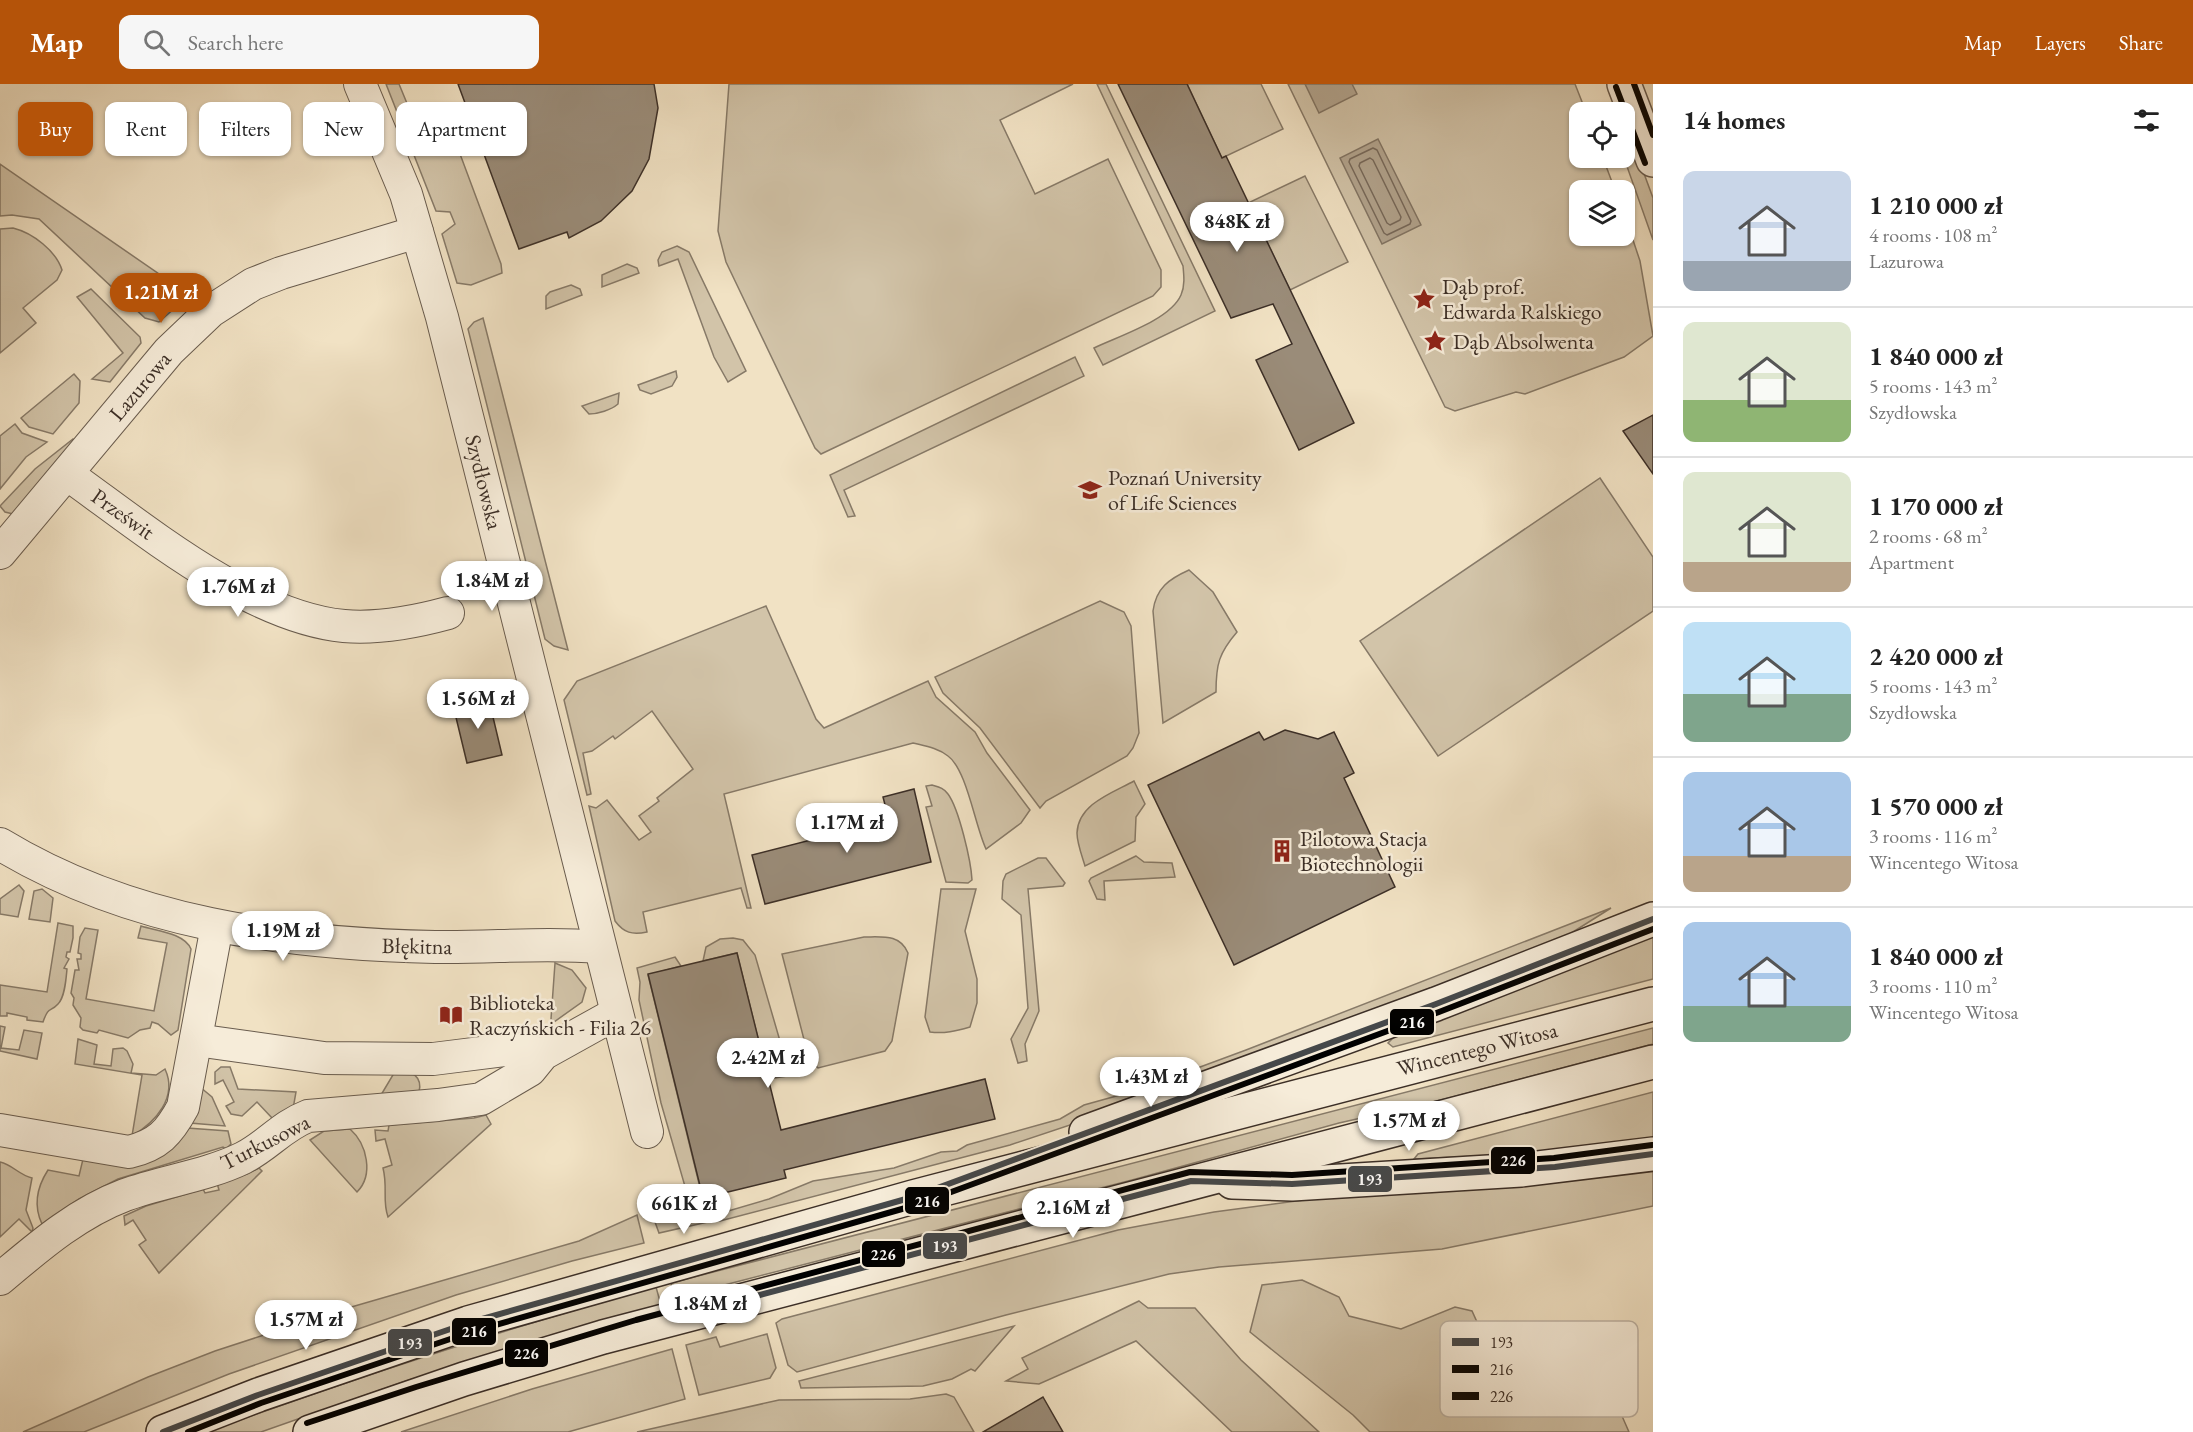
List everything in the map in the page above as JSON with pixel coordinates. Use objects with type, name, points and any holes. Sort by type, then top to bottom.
[{"type":"main road","points":[[1624,84],[1653,160]]},
{"type":"main road","points":[[913,1197],[1436,1004],[1653,919]]},
{"type":"main road","name":"Wincentego Witosa","points":[[163,1432],[258,1395],[468,1323],[913,1197],[1653,1004]]},
{"type":"main road","points":[[310,1432],[464,1379],[603,1337],[1191,1181],[1653,1062]]},
{"type":"main road","points":[[1191,1181],[1326,1182],[1544,1168],[1653,1154]]},
{"type":"street","name":"Szydłowska","points":[[360,84],[386,148],[395,163],[442,317],[615,1014],[647,1132]]},
{"type":"street","name":"Lazurowa","points":[[0,553],[169,351],[192,328],[229,298],[253,284],[281,273],[417,231]]},
{"type":"street","name":"Prześwit","points":[[67,474],[212,576],[247,595],[303,617],[324,623],[363,627],[421,621],[448,613]]},
{"type":"street","name":"Błękitna","points":[[0,844],[71,881],[167,914],[217,926],[294,938],[366,945],[438,947],[559,944],[599,947]]},
{"type":"street","points":[[0,1130],[129,1152],[146,1148],[159,1140],[172,1126],[183,1107],[217,926]]},
{"type":"street","name":"Turkusowa","points":[[0,1279],[46,1241],[84,1215],[124,1196],[243,1158],[298,1119],[481,1099],[530,1070],[543,1054],[615,1014]]},
{"type":"street","points":[[196,1040],[324,1058],[433,1059],[514,1049],[543,1054]]},
{"type":"shaded area","points":[[386,84],[399,84],[406,102],[396,102],[396,109]]},
{"type":"shaded area","points":[[729,84],[1073,84],[1000,120],[1035,194],[1108,159],[1161,270],[1161,287],[1153,296],[821,454],[815,448],[726,262],[718,231]]},
{"type":"shaded area","points":[[1097,84],[1106,84],[1215,311],[1103,365],[1094,348],[1155,320],[1166,312],[1181,295],[1184,277],[1183,266]]},
{"type":"shaded area","points":[[1187,84],[1261,84],[1283,129],[1222,158]]},
{"type":"shaded area","points":[[1288,84],[1575,84],[1582,102],[1569,102],[1569,168],[1607,168],[1611,180],[1569,180],[1569,246],[1635,246],[1640,261],[1653,336],[1624,357],[1525,394],[1516,392],[1455,411],[1445,407]]},
{"type":"shaded area","points":[[1635,149],[1653,198],[1653,240],[1635,189],[1635,180],[1632,180],[1628,168],[1635,168]]},
{"type":"shaded area","points":[[414,156],[461,156],[501,264],[502,273],[471,285],[457,283],[442,234],[455,224],[450,212],[436,211]]},
{"type":"shaded area","points":[[0,164],[188,294],[185,299],[159,322],[145,318],[39,219],[12,215],[0,216]]},
{"type":"shaded area","points":[[1305,176],[1348,262],[1290,290],[1248,203]]},
{"type":"shaded area","points":[[0,229],[21,230],[43,244],[55,256],[62,270],[57,280],[23,308],[36,323],[0,353]]},
{"type":"shaded area","points":[[677,246],[689,252],[746,371],[728,382],[714,357],[678,259],[659,266],[658,260],[662,252]]},
{"type":"shaded area","points":[[627,264],[637,268],[639,273],[602,287],[602,275]]},
{"type":"shaded area","points":[[571,285],[580,289],[582,295],[546,309],[546,296],[550,292]]},
{"type":"shaded area","points":[[91,289],[140,337],[141,343],[110,382],[92,379],[123,353],[77,297]]},
{"type":"shaded area","points":[[483,318],[568,650],[554,646],[545,639],[468,329],[474,322]]},
{"type":"shaded area","points":[[1075,357],[1084,376],[844,490],[855,516],[848,517],[830,475]]},
{"type":"shaded area","points":[[676,371],[677,377],[672,386],[651,394],[640,390],[638,385]]},
{"type":"shaded area","points":[[74,374],[80,381],[79,403],[53,434],[29,427],[21,418]]},
{"type":"shaded area","points":[[619,393],[618,404],[604,411],[589,414],[582,406]]},
{"type":"shaded area","points":[[15,424],[22,433],[47,442],[26,457],[0,489],[0,436]]},
{"type":"shaded area","points":[[73,439],[75,441],[13,514],[5,512],[0,506],[35,469]]},
{"type":"shaded area","points":[[1600,478],[1653,557],[1653,611],[1438,756],[1360,641]]},
{"type":"shaded area","points":[[1189,570],[1213,592],[1237,632],[1226,646],[1220,659],[1216,692],[1163,723],[1153,611],[1160,590],[1175,577]]},
{"type":"shaded area","points":[[1100,601],[1124,612],[1131,626],[1139,733],[1127,756],[1046,801],[1040,808],[980,728],[943,693],[935,677]]},
{"type":"shaded area","points":[[766,606],[816,719],[824,728],[928,681],[936,697],[975,732],[987,753],[1030,810],[1021,823],[986,849],[955,763],[940,751],[913,743],[724,794],[751,908],[747,908],[741,888],[643,912],[647,932],[629,932],[615,921],[589,806],[596,808],[607,800],[639,840],[651,832],[639,816],[659,801],[657,798],[693,769],[652,711],[615,739],[613,736],[592,751],[583,753],[591,794],[587,795],[564,700],[577,681]]},
{"type":"shaded area","points":[[1134,781],[1145,804],[1136,817],[1135,841],[1085,866],[1077,833],[1083,814],[1107,795]]},
{"type":"shaded area","points":[[932,785],[946,792],[956,811],[969,861],[972,880],[968,883],[946,882],[926,807],[932,806],[926,786]]},
{"type":"shaded area","points":[[1136,856],[1144,862],[1172,863],[1175,877],[1104,881],[1105,900],[1097,899],[1089,881],[1091,878]]},
{"type":"shaded area","points":[[1038,858],[1046,858],[1065,883],[1063,886],[1028,889],[1039,1011],[1025,1044],[1027,1061],[1018,1063],[1011,1039],[1028,1008],[1021,915],[1002,899],[1003,881],[1006,874]]},
{"type":"shaded area","points":[[19,885],[24,891],[18,917],[0,914],[0,899]]},
{"type":"shaded area","points":[[42,889],[53,898],[50,922],[29,919],[34,891]]},
{"type":"shaded area","points":[[941,889],[976,889],[965,931],[977,979],[977,1003],[970,1027],[935,1033],[930,1032],[925,1017]]},
{"type":"shaded area","points":[[1611,908],[1565,937],[1136,1103],[1010,1145],[720,1221],[659,1233],[655,1222],[656,1219],[669,1216],[684,1218],[718,1214],[769,1199],[813,1181],[894,1168],[941,1152],[957,1151],[967,1145],[1060,1119],[1084,1105],[1138,1090],[1246,1050]]},
{"type":"shaded area","points":[[58,923],[73,926],[70,952],[67,952],[66,957],[69,959],[64,968],[67,969],[65,988],[60,1001],[48,1011],[43,1022],[27,1020],[27,1017],[7,1013],[7,1016],[0,1016],[0,985],[47,992]]},
{"type":"shaded area","points":[[141,926],[176,936],[191,949],[178,1030],[171,1035],[152,1022],[150,1028],[140,1030],[128,1038],[99,1030],[97,1033],[83,1030],[80,1027],[81,1018],[73,1005],[74,998],[71,993],[75,970],[79,970],[77,959],[81,959],[81,954],[78,953],[80,937],[85,928],[98,930],[86,999],[154,1011],[167,943],[138,938]]},
{"type":"shaded area","points":[[1653,934],[1653,979],[1393,1047],[1388,1043],[1394,1037]]},
{"type":"shaded area","points":[[864,937],[884,937],[896,940],[905,947],[908,953],[892,1041],[885,1051],[818,1068],[809,1059],[782,954]]},
{"type":"shaded area","points":[[720,939],[743,940],[755,955],[789,1072],[787,1076],[768,1079],[737,953],[703,961],[706,947]]},
{"type":"shaded area","points":[[675,957],[681,966],[648,975],[703,1200],[694,1200],[686,1190],[661,1103],[639,1000],[640,982],[637,968]]},
{"type":"shaded area","points":[[555,963],[572,970],[586,988],[582,1002],[554,1022],[551,1019]]},
{"type":"shaded area","points":[[0,1026],[5,1027],[1,1048],[19,1050],[24,1030],[42,1033],[37,1059],[0,1051]]},
{"type":"shaded area","points":[[1653,1028],[1653,1044],[1441,1100],[1339,1123],[1132,1180],[674,1298],[671,1283]]},
{"type":"shaded area","points":[[78,1039],[97,1045],[94,1064],[111,1066],[113,1049],[123,1048],[127,1051],[133,1064],[131,1073],[156,1075],[165,1069],[169,1089],[167,1099],[149,1124],[132,1136],[142,1075],[75,1064]]},
{"type":"shaded area","points":[[221,1067],[230,1067],[238,1089],[296,1092],[293,1109],[271,1121],[272,1118],[257,1102],[242,1116],[231,1114],[226,1106],[234,1102],[223,1080],[215,1084],[215,1072]]},
{"type":"shaded area","points":[[397,1068],[415,1075],[420,1086],[419,1092],[381,1095]]},
{"type":"shaded area","points":[[200,1087],[212,1097],[225,1126],[190,1123]]},
{"type":"shaded area","points":[[1653,1092],[1653,1140],[1545,1153],[1414,1159],[1418,1154]]},
{"type":"shaded area","points":[[486,1115],[491,1124],[388,1217],[383,1168],[392,1165],[385,1139],[376,1141],[375,1130],[388,1131],[389,1125]]},
{"type":"shaded area","points":[[187,1128],[228,1131],[231,1144],[226,1149],[223,1147],[118,1179],[79,1199],[42,1224],[37,1203],[41,1183],[48,1170],[79,1176],[83,1159]]},
{"type":"shaded area","points":[[350,1129],[361,1143],[367,1169],[357,1192],[310,1140],[324,1131]]},
{"type":"shaded area","points":[[0,1162],[32,1178],[26,1210],[33,1228],[32,1232],[19,1219],[0,1237]]},
{"type":"shaded area","points":[[259,1168],[262,1171],[159,1273],[139,1245],[146,1240],[133,1220],[125,1225],[124,1216],[146,1206],[203,1189],[205,1193],[219,1190],[217,1183]]},
{"type":"shaded area","points":[[1653,1169],[1653,1206],[1442,1249],[1219,1267],[1169,1274],[1006,1315],[797,1372],[788,1365],[776,1323],[782,1319],[1118,1230],[1214,1212],[1349,1194]]},
{"type":"shaded area","points":[[637,1215],[644,1243],[572,1261],[456,1295],[229,1374],[84,1432],[23,1432],[148,1377],[215,1351],[341,1310],[579,1241]]},
{"type":"shaded area","points":[[1302,1280],[1339,1297],[1349,1316],[1401,1329],[1455,1307],[1472,1311],[1477,1321],[1440,1321],[1440,1417],[1622,1417],[1629,1432],[1370,1432],[1353,1415],[1250,1332],[1262,1285]]},
{"type":"shaded area","points":[[656,1287],[661,1305],[557,1334],[406,1381],[261,1432],[207,1432],[430,1355]]},
{"type":"shaded area","points":[[1139,1301],[1148,1308],[1195,1308],[1241,1360],[1319,1432],[1232,1432],[1136,1341],[1039,1384],[1006,1381],[1028,1369],[1022,1358]]},
{"type":"shaded area","points":[[1014,1326],[975,1371],[971,1369],[952,1379],[923,1386],[801,1388],[799,1381]]},
{"type":"shaded area","points":[[767,1334],[776,1368],[770,1378],[699,1395],[686,1345],[716,1337],[720,1347]]},
{"type":"shaded area","points":[[672,1349],[685,1399],[568,1432],[401,1432],[532,1389]]},
{"type":"shaded area","points":[[946,1394],[954,1397],[974,1432],[637,1432],[779,1400],[910,1399]]},
{"type":"water","points":[[1305,84],[1352,84],[1357,94],[1319,113]]},
{"type":"water","points":[[1378,139],[1421,225],[1382,244],[1340,158]]},
{"type":"building","points":[[458,84],[654,84],[658,108],[649,159],[632,191],[601,221],[569,238],[567,232],[519,249],[485,156],[527,156],[527,102],[465,102]]},
{"type":"building","points":[[1118,84],[1187,84],[1222,158],[1226,156],[1354,423],[1299,450],[1256,360],[1292,344],[1273,304],[1231,318]]},
{"type":"building","points":[[1653,415],[1653,474],[1623,431]]},
{"type":"building","points":[[488,696],[502,755],[467,763],[453,705]]},
{"type":"building","name":"Pilotowa Stacja Biotechnologii","points":[[1285,730],[1318,739],[1334,732],[1354,773],[1344,778],[1395,887],[1234,965],[1148,785],[1259,732],[1264,740]]},
{"type":"building","points":[[914,789],[931,862],[765,904],[752,855],[889,820],[883,797]]},
{"type":"building","points":[[737,953],[781,1130],[985,1079],[995,1119],[784,1170],[786,1178],[703,1198],[648,974]]},
{"type":"building","points":[[1043,1397],[1063,1432],[983,1432]]},
{"type":"transit line","name":"226","points":[[1634,84],[1653,135]]},
{"type":"transit line","name":"216","points":[[1616,87],[1645,163]]},
{"type":"transit line","name":"193","points":[[163,1432],[258,1395],[468,1323],[913,1197],[1436,1004],[1653,919]]},
{"type":"transit line","name":"216","points":[[188,1432],[261,1403],[471,1332],[916,1205],[1439,1012],[1653,929]]},
{"type":"transit line","name":"226","points":[[307,1423],[636,1320],[1190,1172],[1292,1175],[1554,1158],[1652,1145]]},
{"type":"transit line","name":"193","points":[[714,1307],[1191,1181],[1292,1184],[1555,1167],[1653,1154]]},
{"type":"place","name":"Dąb prof. Edwarda Ralskiego","points":[[1424,299]]},
{"type":"place","name":"Dąb Absolwenta","points":[[1435,341]]},
{"type":"place","name":"Poznań University of Life Sciences","points":[[1090,490]]},
{"type":"place","name":"Pilotowa Stacja Biotechnologii","points":[[1282,851]]},
{"type":"place","name":"Biblioteka Raczyńskich - Filia 26","points":[[451,1015]]}]
